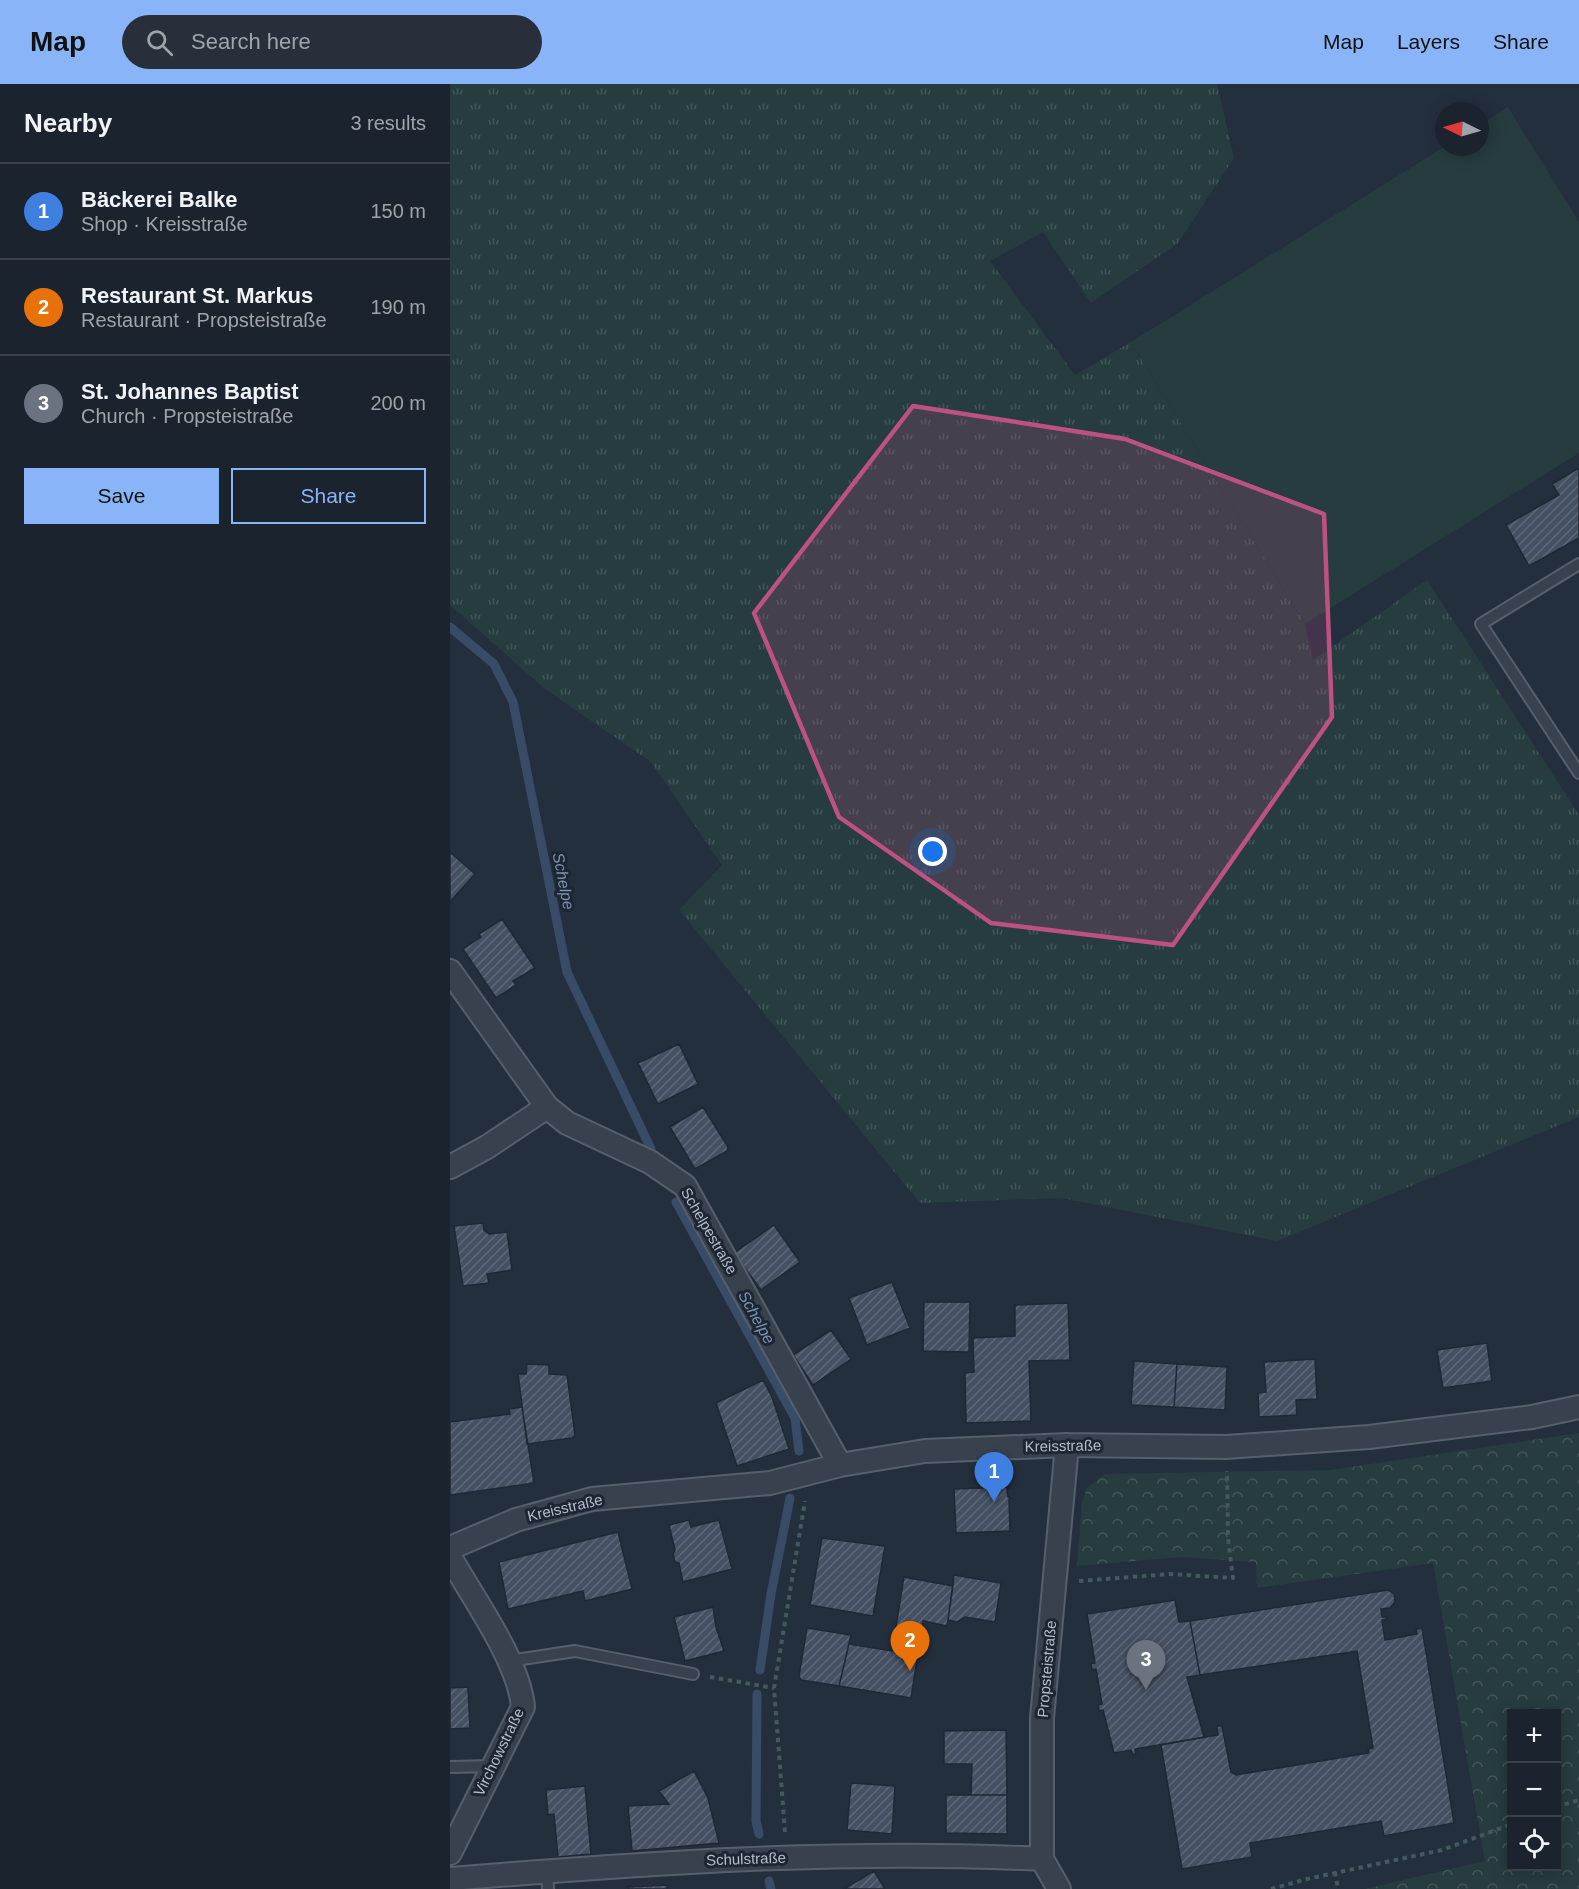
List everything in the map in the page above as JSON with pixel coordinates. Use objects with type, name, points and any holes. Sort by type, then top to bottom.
[{"type":"street","name":"Schelpestraße","points":[[450,971],[547,1107],[567,1123],[650,1162],[685,1186],[840,1465]]},
{"type":"street","points":[[450,1167],[487,1147],[547,1107]]},
{"type":"street","name":"Kreisstraße","points":[[450,1548],[516,1520],[592,1499],[770,1483],[810,1475],[840,1465],[925,1451],[1067,1445],[1226,1447],[1370,1437],[1532,1417],[1579,1407]]},
{"type":"street","name":"Propsteistraße","points":[[1059,1889],[1042,1859],[1042,1718],[1067,1445]]},
{"type":"street","name":"Virchowstraße","points":[[450,1557],[509,1661],[521,1687],[523,1707],[450,1853]]},
{"type":"street","name":"Schulstraße","points":[[450,1879],[548,1880],[611,1865],[786,1857],[955,1854],[1042,1859]]},
{"type":"lane","points":[[1579,564],[1481,624],[1579,773]]},
{"type":"lane","points":[[509,1661],[575,1652],[693,1674]]},
{"type":"lane","points":[[450,1767],[494,1766]]},
{"type":"path","points":[[1054,1581],[1170,1574],[1233,1578],[1228,1538],[1226,1447]]},
{"type":"path","points":[[786,1857],[774,1688],[810,1475]]},
{"type":"path","points":[[693,1674],[774,1688]]},
{"type":"path","points":[[1561,1806],[1579,1800]]},
{"type":"path","points":[[1271,1889],[1335,1872],[1442,1850],[1507,1826]]},
{"type":"path","points":[[1335,1872],[1338,1889]]},
{"type":"highlighted area","points":[[913,406],[1125,439],[1324,514],[1332,717],[1173,945],[991,923],[839,817],[754,613]]},
{"type":"green space","points":[[450,84],[1217,84],[1234,158],[1178,243],[1091,303],[1043,232],[990,261],[1075,375],[1131,342],[1305,624],[1313,660],[1427,580],[1579,815],[1579,1117],[1277,1241],[1062,1198],[920,1203],[679,910],[722,865],[651,762],[545,689],[450,605]]},
{"type":"green space","points":[[1508,107],[1579,222],[1579,453],[1305,624],[1131,342],[1435,153],[1435,156],[1489,156],[1489,119]]},
{"type":"green space","points":[[1579,1433],[1579,1889],[1365,1889],[1485,1861],[1433,1563],[1257,1588],[1256,1562],[1180,1557],[1077,1566],[1082,1502],[1087,1488],[1105,1474],[1331,1470]]},
{"type":"building","points":[[1579,468],[1579,538],[1529,566],[1506,525],[1559,495],[1552,484]]},
{"type":"building","points":[[450,852],[475,874],[450,902]]},
{"type":"building","points":[[502,919],[535,968],[513,981],[516,985],[496,998],[463,949],[481,937],[479,934]]},
{"type":"building","points":[[679,1044],[698,1084],[658,1104],[638,1063]]},
{"type":"building","points":[[703,1107],[728,1147],[727,1151],[695,1169],[670,1127]]},
{"type":"building","points":[[483,1223],[484,1230],[489,1234],[507,1232],[512,1270],[487,1274],[489,1283],[463,1286],[454,1226]]},
{"type":"building","points":[[774,1225],[800,1262],[761,1290],[734,1253]]},
{"type":"building","points":[[892,1282],[910,1328],[867,1345],[849,1298]]},
{"type":"building","points":[[924,1302],[970,1302],[969,1352],[923,1351]]},
{"type":"building","points":[[1068,1303],[1070,1360],[1029,1361],[1031,1421],[966,1423],[965,1373],[974,1372],[973,1338],[1015,1336],[1015,1305]]},
{"type":"building","points":[[831,1330],[851,1359],[813,1385],[793,1355]]},
{"type":"building","points":[[1487,1343],[1492,1381],[1443,1388],[1437,1350]]},
{"type":"building","points":[[1315,1359],[1317,1399],[1296,1400],[1297,1415],[1259,1417],[1258,1393],[1266,1392],[1264,1362]]},
{"type":"building","points":[[1134,1361],[1177,1364],[1174,1407],[1131,1405]]},
{"type":"building","points":[[527,1364],[549,1365],[549,1374],[567,1375],[575,1435],[572,1438],[527,1444],[518,1374],[526,1374]]},
{"type":"building","points":[[1177,1364],[1227,1367],[1225,1410],[1174,1407]]},
{"type":"building","points":[[763,1380],[772,1397],[789,1449],[737,1466],[716,1403]]},
{"type":"building","points":[[522,1407],[534,1483],[450,1495],[450,1422],[510,1414],[509,1409]]},
{"type":"building","points":[[1011,1487],[1007,1489],[1008,1497],[1012,1498],[1009,1499],[1010,1531],[956,1533],[954,1489]]},
{"type":"building","points":[[689,1520],[691,1527],[719,1520],[732,1569],[683,1582],[679,1563],[675,1562],[673,1554],[675,1550],[669,1525]]},
{"type":"building","points":[[618,1532],[632,1589],[585,1601],[583,1591],[508,1609],[499,1562]]},
{"type":"building","points":[[822,1538],[885,1546],[873,1616],[810,1605]]},
{"type":"building","points":[[954,1575],[1001,1583],[995,1622],[965,1617],[957,1622],[948,1620]]},
{"type":"building","points":[[904,1577],[953,1586],[947,1626],[923,1621],[911,1698],[839,1686],[849,1644],[892,1651]]},
{"type":"building","points":[[1388,1590],[1394,1594],[1395,1602],[1390,1608],[1381,1609],[1382,1617],[1387,1619],[1382,1620],[1385,1640],[1417,1634],[1416,1629],[1422,1628],[1454,1823],[1384,1836],[1381,1821],[1250,1843],[1252,1857],[1182,1869],[1161,1745],[1218,1735],[1217,1726],[1222,1726],[1231,1772],[1236,1775],[1369,1753],[1368,1749],[1373,1748],[1357,1651],[1200,1675],[1190,1621]]},
{"type":"building","points":[[1175,1600],[1179,1622],[1190,1621],[1200,1675],[1187,1677],[1204,1737],[1135,1749],[1136,1754],[1133,1755],[1131,1750],[1114,1753],[1103,1710],[1099,1711],[1098,1705],[1102,1704],[1096,1669],[1092,1670],[1091,1664],[1095,1663],[1087,1614]]},
{"type":"building","points":[[713,1607],[716,1627],[724,1651],[685,1661],[674,1617]]},
{"type":"building","points":[[807,1628],[851,1635],[839,1686],[801,1680],[799,1676]]},
{"type":"building","points":[[468,1687],[470,1728],[450,1729],[450,1688]]},
{"type":"building","points":[[1006,1730],[1007,1795],[971,1795],[972,1764],[944,1764],[944,1731]]},
{"type":"building","points":[[694,1771],[708,1798],[719,1843],[632,1851],[628,1806],[669,1804],[659,1791]]},
{"type":"building","points":[[851,1783],[895,1786],[892,1834],[847,1830]]},
{"type":"building","points":[[585,1786],[591,1854],[558,1857],[554,1814],[548,1815],[546,1790]]},
{"type":"building","points":[[946,1795],[1007,1795],[1007,1834],[946,1833]]},
{"type":"building","points":[[874,1871],[885,1889],[844,1889]]},
{"type":"building","points":[[667,1885],[667,1889],[629,1889],[628,1887]]},
{"type":"waterway","name":"Schelpe","points":[[450,627],[494,664],[513,702],[567,972],[651,1149]]},
{"type":"waterway","name":"Schelpe","points":[[676,1202],[795,1418],[799,1451]]},
{"type":"waterway","name":"Schelpe","points":[[760,1670],[771,1594],[790,1498]]},
{"type":"waterway","name":"Schelpe","points":[[757,1694],[756,1821],[759,1834]]},
{"type":"waterway","name":"Schelpe","points":[[769,1881],[771,1889]]},
{"type":"place","name":"Bäckerei Balke","points":[[994,1502]]},
{"type":"place","name":"Restaurant St. Markus","points":[[910,1671]]},
{"type":"place","name":"St. Johannes Baptist","points":[[1146,1690]]}]
